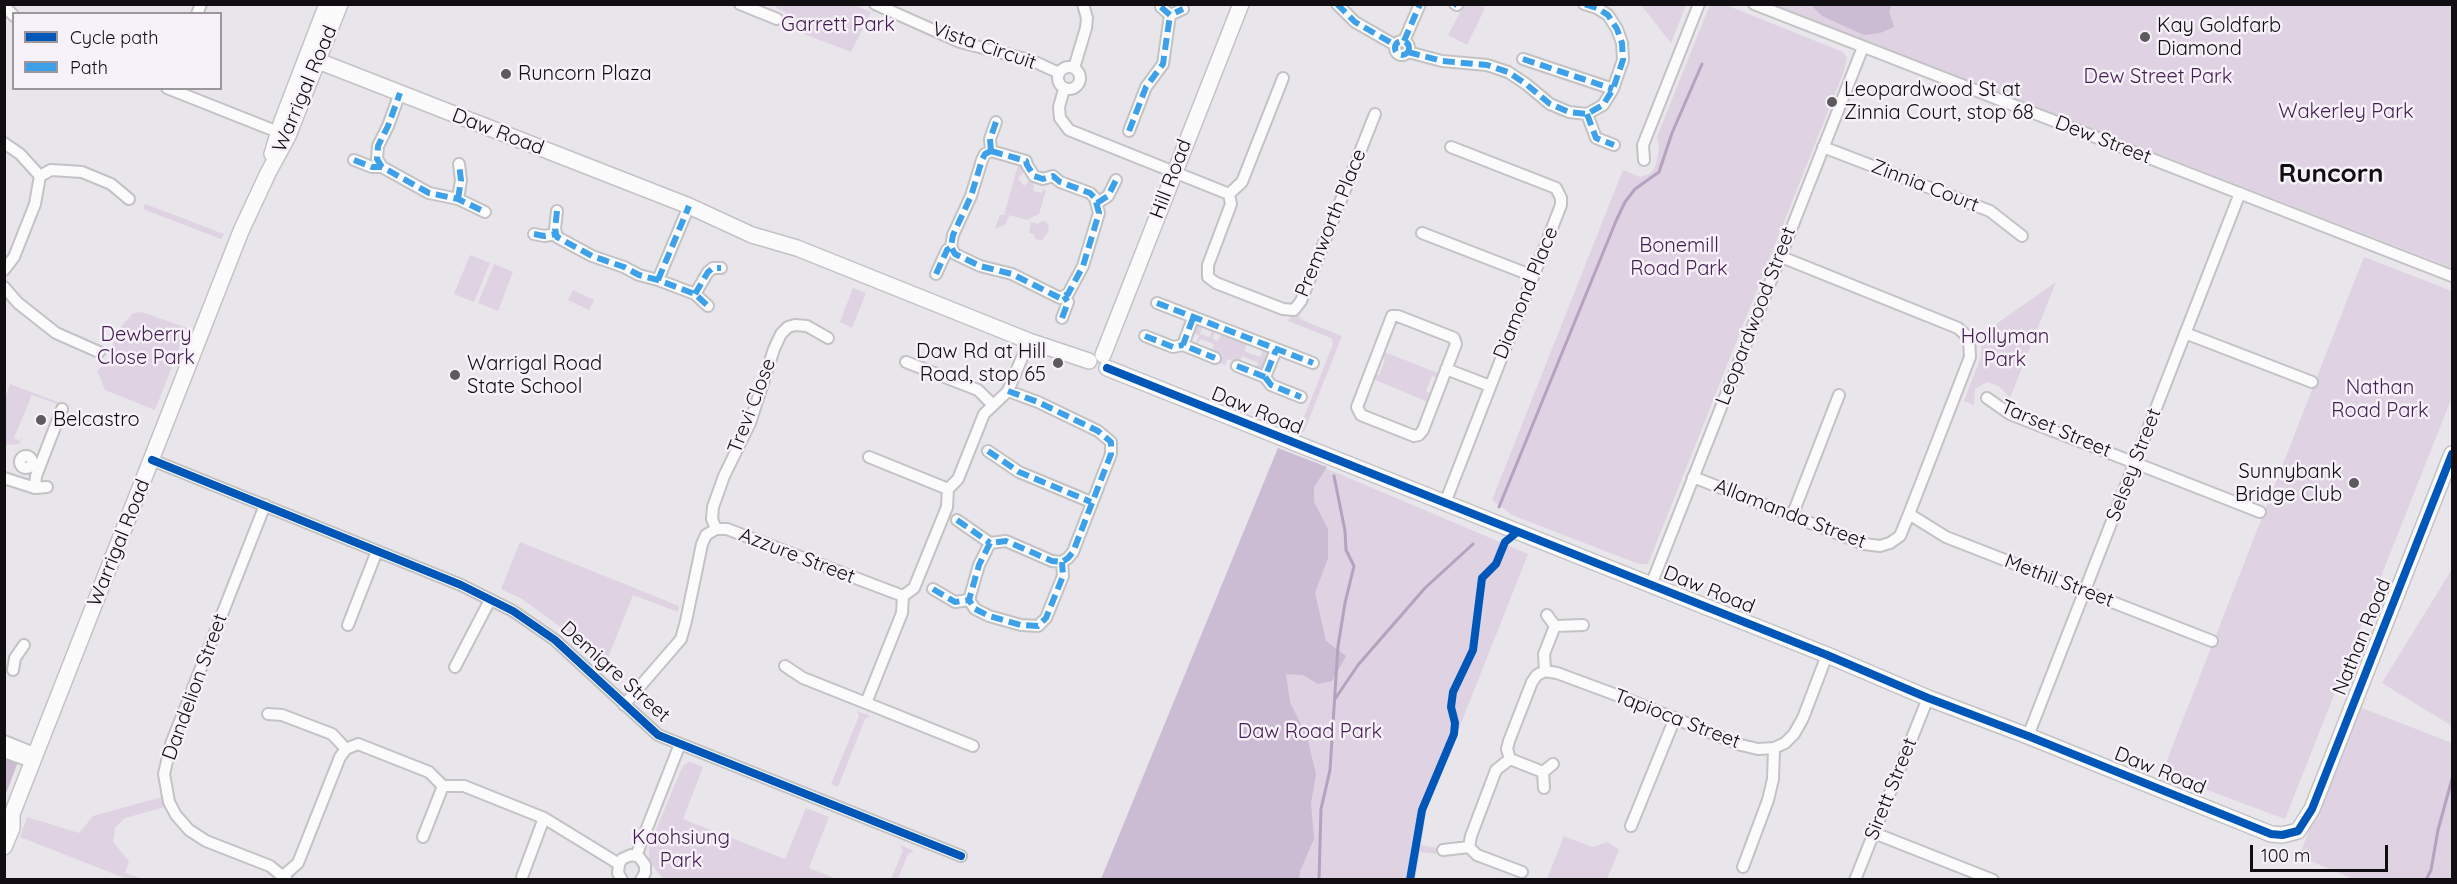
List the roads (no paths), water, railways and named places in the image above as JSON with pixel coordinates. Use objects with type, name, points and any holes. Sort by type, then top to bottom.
[{"type":"street","name":"Warrigal Road","points":[[313,59],[327,4]]},
{"type":"street","name":"Warrigal Road","points":[[4,847],[12,828],[8,818],[34,758],[238,238],[268,173],[313,59],[340,4]]},
{"type":"street","points":[[740,4],[777,19]]},
{"type":"street","name":"Vista Circuit","points":[[875,4],[960,42],[1033,62],[1059,73]]},
{"type":"street","points":[[1074,68],[1086,28],[1087,18],[1083,4]]},
{"type":"street","name":"Hill Road","points":[[1100,362],[1241,4]]},
{"type":"street","points":[[1337,4],[1355,22],[1409,45],[1408,52],[1443,62],[1487,65],[1508,72],[1550,104],[1569,112],[1587,114],[1603,105],[1613,89],[1623,60],[1620,36],[1608,15],[1584,4]]},
{"type":"street","points":[[1400,43],[1420,4]]},
{"type":"street","points":[[1644,160],[1643,145],[1699,4]]},
{"type":"street","name":"Dew Street","points":[[1754,4],[2452,276]]},
{"type":"street","points":[[1161,7],[1170,15]]},
{"type":"street","points":[[1170,15],[1183,9]]},
{"type":"street","points":[[1129,131],[1146,87],[1162,64],[1170,15]]},
{"type":"street","name":"Leopardwood Street","points":[[1651,585],[1863,47]]},
{"type":"street","name":"Daw Road","points":[[313,59],[690,206],[739,230],[797,248],[1029,341],[1100,362],[1445,503],[1827,655],[1928,699],[2028,736],[2271,834],[2282,836],[2298,831]]},
{"type":"street","points":[[1523,59],[1613,89]]},
{"type":"street","points":[[1064,68],[1074,68],[1079,74],[1079,84],[1071,90],[1064,89],[1059,84],[1059,73],[1064,68]]},
{"type":"street","points":[[1064,89],[1059,107],[1060,118],[1069,130],[1229,194],[1242,183],[1282,78]]},
{"type":"street","points":[[172,90],[283,134]]},
{"type":"street","points":[[382,167],[377,159],[378,146],[400,93]]},
{"type":"street","name":"Premworth Place","points":[[1229,194],[1232,204],[1208,265],[1208,277],[1216,283],[1283,309],[1294,310],[1301,301],[1375,114]]},
{"type":"street","points":[[1587,114],[1596,138],[1614,145]]},
{"type":"street","points":[[991,151],[990,140],[996,122]]},
{"type":"street","points":[[4,143],[20,154],[40,176]]},
{"type":"street","name":"Diamond Place","points":[[1445,503],[1561,205],[1561,198],[1556,188],[1451,147]]},
{"type":"street","name":"Zinnia Court","points":[[1823,147],[1990,212],[2022,236]]},
{"type":"street","points":[[991,151],[1026,160],[1035,176],[1043,179],[1053,176],[1060,182],[1090,193],[1097,202],[1099,213],[1083,266],[1068,294],[1064,296],[1056,296],[1012,274],[965,260],[955,254],[951,247],[953,235],[982,160],[991,151]]},
{"type":"street","points":[[354,160],[372,167],[382,167],[429,193],[458,199],[485,212]]},
{"type":"street","points":[[458,199],[461,180],[459,164]]},
{"type":"street","points":[[40,176],[51,170],[82,172],[111,184],[129,199]]},
{"type":"street","points":[[4,270],[14,256],[35,204],[40,176]]},
{"type":"street","points":[[1097,202],[1108,196],[1116,180]]},
{"type":"street","name":"Selsey Street","points":[[2028,736],[2240,194]]},
{"type":"street","points":[[658,280],[690,206]]},
{"type":"street","points":[[557,211],[555,229],[557,237],[592,256],[695,294],[708,306]]},
{"type":"street","points":[[1422,233],[1533,276]]},
{"type":"street","points":[[534,234],[544,236],[556,234]]},
{"type":"street","points":[[936,274],[946,250],[951,247]]},
{"type":"street","name":"Allamanda Street","points":[[1693,477],[1864,544],[1880,546],[1890,543],[1900,536],[1909,514],[1970,357],[1969,338],[1958,328],[1779,256]]},
{"type":"street","points":[[695,294],[708,272],[713,268],[721,268]]},
{"type":"street","points":[[4,287],[18,303],[56,333],[99,352]]},
{"type":"street","points":[[1062,318],[1068,302],[1064,296]]},
{"type":"street","points":[[1157,303],[1313,363]]},
{"type":"street","points":[[1392,316],[1398,316],[1454,338],[1456,344],[1446,369],[1423,430],[1419,435],[1371,419],[1358,412],[1357,407],[1392,316]]},
{"type":"street","points":[[1183,345],[1193,318]]},
{"type":"street","name":"Trevi Close","points":[[716,529],[712,519],[713,507],[724,476],[750,423],[774,349],[782,334],[788,327],[807,326],[828,338]]},
{"type":"street","points":[[2186,333],[2312,382]]},
{"type":"street","points":[[1144,336],[1173,347],[1183,345],[1215,358]]},
{"type":"street","points":[[866,703],[902,614],[903,596],[914,588],[947,507],[948,489],[958,479],[984,414],[1008,391],[1029,341]]},
{"type":"street","points":[[1265,377],[1276,350]]},
{"type":"street","points":[[906,362],[978,390],[992,404]]},
{"type":"street","points":[[1237,366],[1265,377],[1271,385],[1301,398]]},
{"type":"street","points":[[1446,369],[1490,386]]},
{"type":"street","points":[[957,520],[990,543],[1006,541],[1052,561],[1062,562],[1073,552],[1112,454],[1111,442],[1098,431],[1038,402],[1008,391]]},
{"type":"street","points":[[1792,516],[1839,394]]},
{"type":"street","name":"Tarset Street","points":[[1987,398],[2010,414],[2260,512]]},
{"type":"street","points":[[4,478],[41,488],[32,471],[62,408]]},
{"type":"street","points":[[988,451],[1019,472],[1091,502]]},
{"type":"street","name":"Nathan Road","points":[[2298,831],[2312,809],[2452,454]]},
{"type":"street","points":[[869,457],[948,489]]},
{"type":"street","name":"Demigre Street","points":[[152,460],[461,585],[513,611],[555,640],[658,735],[961,856]]},
{"type":"street","name":"Dandelion Street","points":[[265,505],[171,744],[164,774],[169,802],[176,815],[189,830],[206,841],[270,866],[285,878]]},
{"type":"street","name":"Methil Street","points":[[1909,514],[1946,537],[2212,641]]},
{"type":"street","name":"Azzure Street","points":[[624,705],[681,639],[702,543],[706,535],[716,529],[727,529],[903,596]]},
{"type":"street","points":[[990,543],[979,565],[969,600],[975,609],[989,616],[1032,627],[1038,626],[1046,618],[1063,576],[1062,562]]},
{"type":"street","points":[[348,625],[377,551]]},
{"type":"street","points":[[933,589],[956,602],[969,600]]},
{"type":"street","points":[[455,667],[490,600]]},
{"type":"street","points":[[1547,615],[1555,626]]},
{"type":"street","points":[[1555,626],[1582,625]]},
{"type":"street","points":[[1510,759],[1507,749],[1509,741],[1532,682],[1536,675],[1545,671],[1544,654],[1555,626]]},
{"type":"street","points":[[13,670],[10,655],[24,645]]},
{"type":"street","points":[[1743,867],[1768,800],[1773,779],[1774,748],[1785,743],[1794,734],[1803,718],[1827,655]]},
{"type":"street","points":[[785,666],[803,678],[973,746]]},
{"type":"street","name":"Tapioca Street","points":[[1545,671],[1557,673],[1741,744],[1758,749],[1774,748]]},
{"type":"street","name":"Sirett Street","points":[[1855,879],[1928,699]]},
{"type":"street","points":[[268,714],[282,715],[332,735],[346,749]]},
{"type":"street","points":[[1631,826],[1675,718]]},
{"type":"street","points":[[4,741],[34,758]]},
{"type":"street","points":[[285,878],[298,863],[340,757],[346,749],[358,744],[429,772],[443,786],[464,786],[544,818],[619,864]]},
{"type":"street","points":[[636,856],[680,744]]},
{"type":"street","points":[[4,752],[34,758]]},
{"type":"street","points":[[1510,759],[1543,772]]},
{"type":"street","points":[[1469,847],[1496,770],[1510,759]]},
{"type":"street","points":[[1543,772],[1553,764]]},
{"type":"street","points":[[1543,772],[1544,788]]},
{"type":"street","points":[[423,837],[443,786]]},
{"type":"street","points":[[522,877],[544,818]]},
{"type":"street","points":[[1874,833],[1993,879]]},
{"type":"street","points":[[1443,850],[1469,847],[1486,860],[1522,872]]},
{"type":"street","points":[[622,879],[618,873],[619,864],[627,856],[636,856],[643,861],[646,877]]},
{"type":"waterway","points":[[1499,507],[1616,221],[1625,202],[1635,189],[1659,172],[1672,133],[1702,64]]},
{"type":"waterway","points":[[1319,880],[1321,809],[1330,770],[1338,646],[1354,566],[1346,550],[1345,531],[1334,476]]},
{"type":"waterway","points":[[1335,699],[1358,665],[1425,588],[1473,544]]},
{"type":"waterway","points":[[2426,880],[2431,870],[2438,830],[2452,779]]},
{"type":"place","name":"Kay Goldfarb Diamond","points":[[2145,37]]},
{"type":"place","name":"Runcorn Plaza","points":[[506,74]]},
{"type":"place","name":"Leopardwood St at Zinnia Court, stop 68","points":[[1832,102]]},
{"type":"place","name":"Daw Rd at Hill Road, stop 65","points":[[1058,363]]},
{"type":"place","name":"Warrigal Road State School","points":[[455,375]]},
{"type":"place","name":"Belcastro","points":[[41,420]]},
{"type":"place","name":"Sunnybank Bridge Club","points":[[2354,483]]},
{"type":"district","name":"Runcorn","points":[[2331,174]]},
{"type":"park label","name":"Garrett Park","points":[[838,25]]},
{"type":"park label","name":"Dew Street Park","points":[[2158,77]]},
{"type":"park label","name":"Wakerley Park","points":[[2346,112]]},
{"type":"park label","name":"Bonemill Road Park","points":[[1679,258]]},
{"type":"park label","name":"Dewberry Close Park","points":[[146,346]]},
{"type":"park label","name":"Hollyman Park","points":[[2005,348]]},
{"type":"park label","name":"Nathan Road Park","points":[[2380,400]]},
{"type":"park label","name":"Daw Road Park","points":[[1310,732]]},
{"type":"park label","name":"Kaohsiung Park","points":[[681,850]]}]
